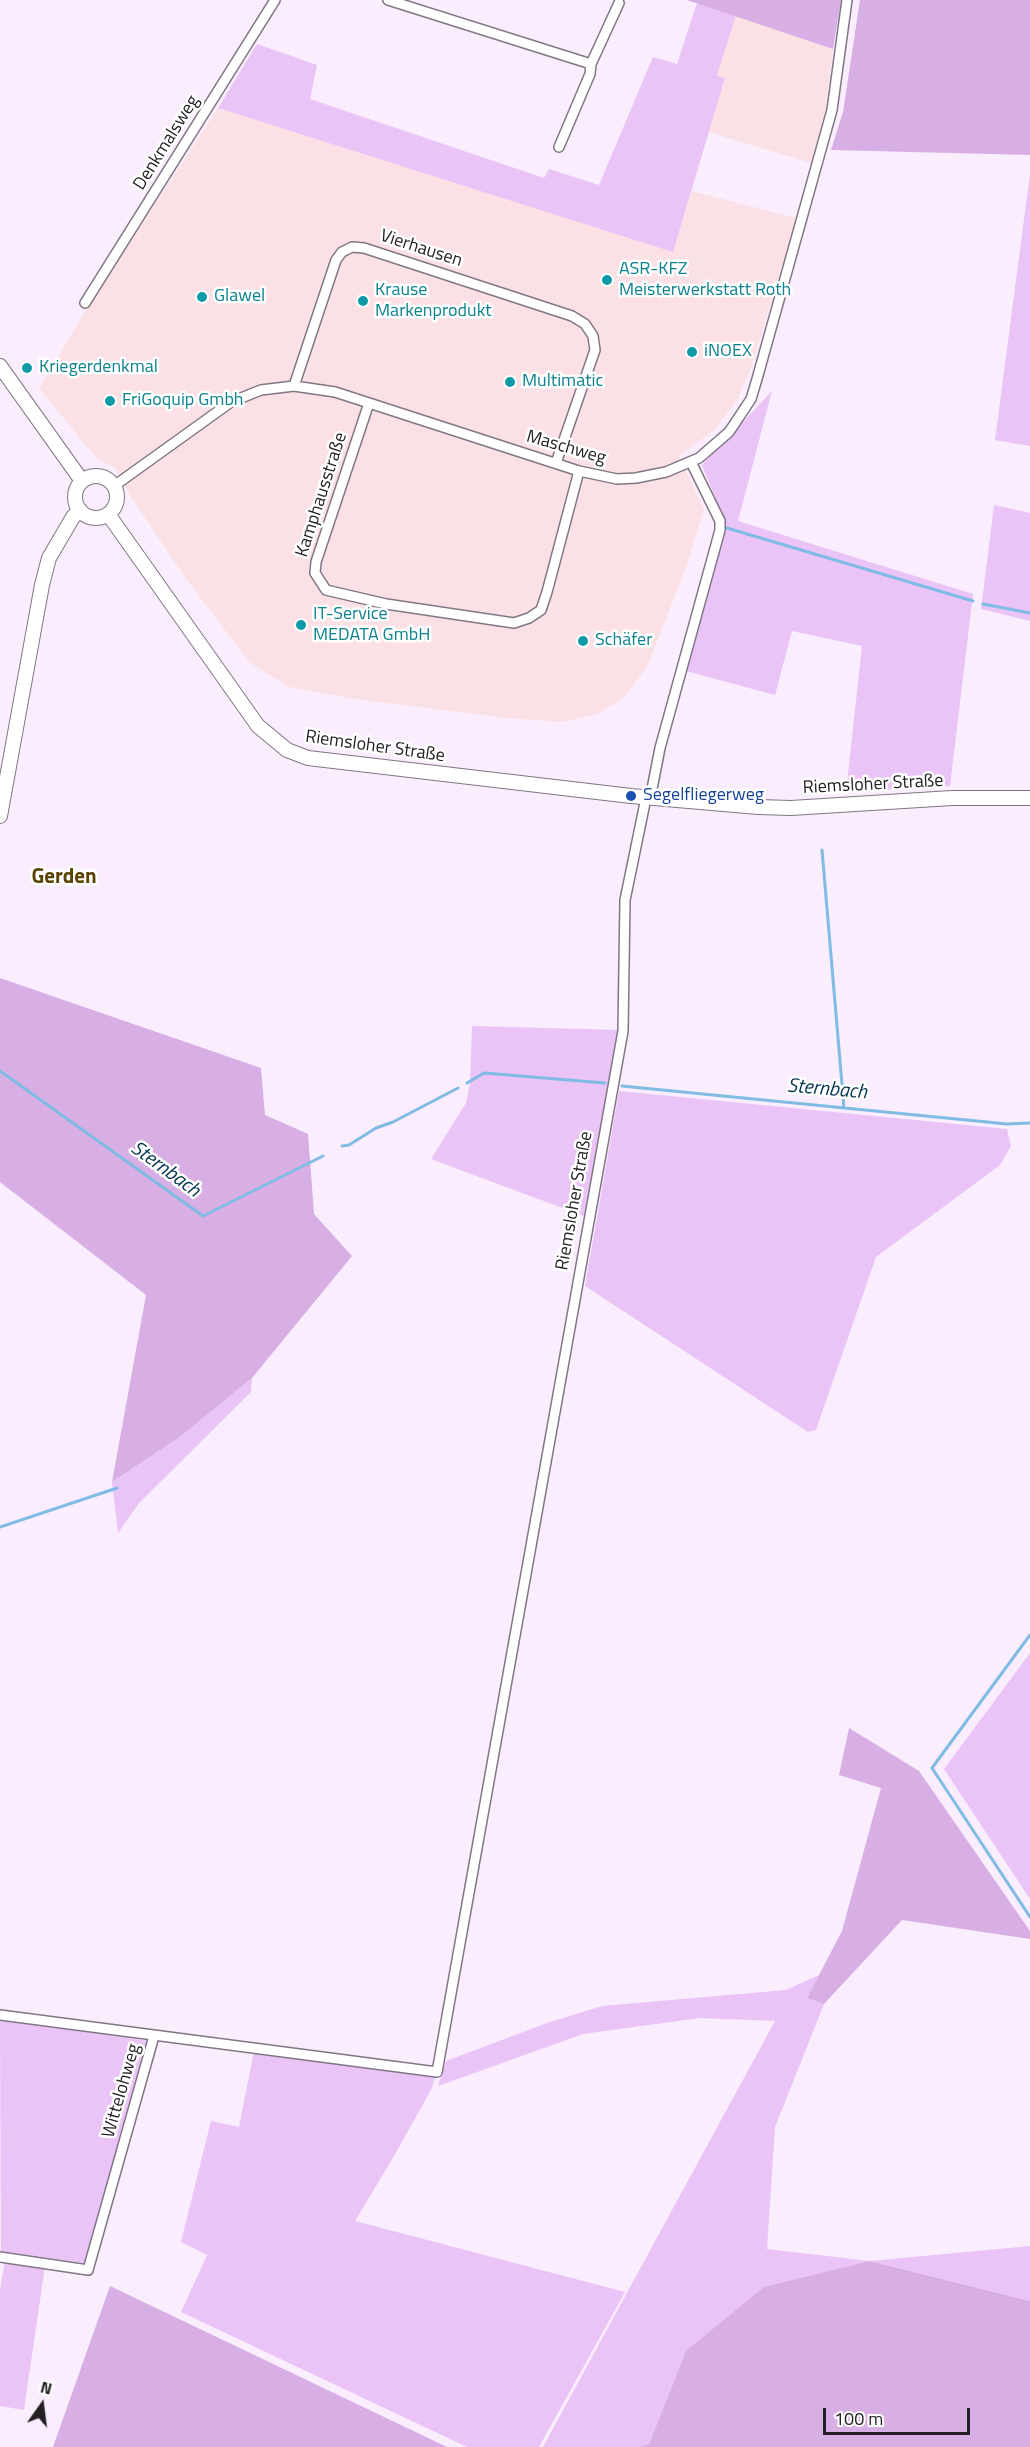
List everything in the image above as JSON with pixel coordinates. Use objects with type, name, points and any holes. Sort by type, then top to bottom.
[{"type":"main road","points":[[0,366],[82,481]]},
{"type":"main road","points":[[99,476],[114,486],[116,504],[108,514],[96,518],[80,510],[75,498],[82,481],[99,476]]},
{"type":"main road","points":[[0,816],[42,585],[49,558],[73,517],[80,510]]},
{"type":"main road","name":"Riemsloher Straße","points":[[108,514],[258,726],[287,750],[308,758],[646,798],[791,808],[961,798],[1030,798]]},
{"type":"street","name":"Denkmalsweg","points":[[85,303],[275,0]]},
{"type":"street","points":[[388,0],[591,64]]},
{"type":"street","name":"Maschweg","points":[[114,486],[231,402],[261,390],[294,386],[334,392],[369,402],[579,471],[617,479],[666,472],[691,462],[729,432],[751,399],[832,110],[847,0]]},
{"type":"street","points":[[559,147],[590,74],[591,64],[619,3]]},
{"type":"street","name":"Vierhausen","points":[[294,386],[336,260],[342,252],[352,247],[364,248],[572,316],[585,324],[593,336],[595,350],[556,463]]},
{"type":"street","name":"Kamphausstraße","points":[[369,402],[316,562],[315,573],[326,590],[386,604],[514,623],[529,618],[541,610],[579,471]]},
{"type":"street","points":[[646,798],[652,789],[660,748],[720,530],[720,522],[691,462]]},
{"type":"street","name":"Riemsloher Straße","points":[[154,2036],[437,2072],[623,1031],[624,900],[646,798]]},
{"type":"street","name":"Wittelohweg","points":[[0,2015],[154,2036],[88,2270],[0,2257]]},
{"type":"shaded area","points":[[687,0],[841,0],[833,49]]},
{"type":"shaded area","points":[[860,0],[1030,0],[1030,155],[831,150],[843,112]]},
{"type":"shaded area","points":[[697,3],[736,15],[717,76],[725,78],[673,252],[218,108],[257,44],[317,65],[310,99],[544,178],[549,169],[599,185],[653,57],[677,64]]},
{"type":"shaded area","points":[[736,15],[833,49],[825,113],[811,163],[708,132],[725,79],[717,76]]},
{"type":"shaded area","points":[[218,108],[673,251],[692,191],[796,218],[751,369],[736,402],[713,431],[679,456],[704,509],[687,565],[647,667],[624,697],[598,714],[562,722],[507,718],[354,699],[289,687],[249,662],[184,576],[131,497],[116,468],[97,459],[39,388],[101,286]]},
{"type":"shaded area","points":[[1030,174],[1030,446],[995,440]]},
{"type":"shaded area","points":[[772,391],[738,521],[973,594],[950,786],[846,792],[862,646],[792,631],[775,695],[686,671],[725,522],[702,465]]},
{"type":"shaded area","points":[[994,505],[1030,513],[1030,621],[981,609]]},
{"type":"shaded area","points":[[0,978],[261,1068],[265,1115],[308,1134],[314,1214],[352,1256],[252,1378],[180,1437],[112,1482],[146,1295],[0,1182]]},
{"type":"shaded area","points":[[472,1026],[620,1030],[584,1216],[431,1159],[466,1103],[470,1084]]},
{"type":"shaded area","points":[[619,1091],[1007,1129],[1011,1146],[1000,1165],[876,1257],[816,1430],[808,1432],[585,1286]]},
{"type":"shaded area","points":[[252,1378],[251,1392],[139,1503],[118,1533],[112,1482],[180,1437]]},
{"type":"shaded area","points":[[1030,1653],[1030,1899],[944,1769]]},
{"type":"shaded area","points":[[849,1728],[919,1771],[1030,1931],[1030,1939],[902,1920],[824,2004],[807,1998],[842,1931],[881,1788],[839,1775]]},
{"type":"shaded area","points":[[819,1975],[807,1998],[824,2004],[775,2127],[767,2249],[870,2261],[686,2351],[649,2444],[638,2447],[543,2447],[775,2021],[700,2018],[583,2034],[438,2086],[446,2061],[547,2023],[602,2006],[786,1990]]},
{"type":"shaded area","points":[[0,2018],[148,2041],[84,2263],[1,2251]]},
{"type":"shaded area","points":[[254,2051],[435,2077],[432,2088],[355,2221],[625,2292],[539,2447],[467,2447],[181,2312],[207,2255],[181,2242],[211,2121],[239,2127]]},
{"type":"shaded area","points":[[1030,2246],[1030,2301],[870,2261]]},
{"type":"shaded area","points":[[5,2261],[45,2266],[24,2410],[0,2406],[0,2290]]},
{"type":"shaded area","points":[[870,2261],[1030,2301],[1030,2447],[638,2447],[649,2444],[686,2351],[764,2287]]},
{"type":"shaded area","points":[[110,2286],[447,2447],[53,2447]]},
{"type":"waterway","points":[[727,528],[973,601]]},
{"type":"waterway","points":[[983,604],[1030,613]]},
{"type":"waterway","points":[[822,850],[844,1108]]},
{"type":"waterway","name":"Sternbach","points":[[0,1071],[203,1216],[323,1156]]},
{"type":"waterway","name":"Sternbach","points":[[467,1083],[484,1073],[605,1083]]},
{"type":"waterway","name":"Sternbach","points":[[622,1086],[1007,1124],[1030,1123]]},
{"type":"waterway","name":"Sternbach","points":[[342,1146],[349,1145],[376,1128],[393,1122],[458,1088]]},
{"type":"waterway","points":[[0,1527],[117,1488]]},
{"type":"waterway","points":[[1030,1635],[932,1768],[1030,1917]]},
{"type":"place","name":"ASR-KFZ Meisterwerkstatt Roth","points":[[607,280]]},
{"type":"place","name":"Glawel","points":[[202,297]]},
{"type":"place","name":"Krause Markenprodukt","points":[[363,301]]},
{"type":"place","name":"iNOEX","points":[[692,352]]},
{"type":"place","name":"Kriegerdenkmal","points":[[27,368]]},
{"type":"place","name":"Multimatic","points":[[510,382]]},
{"type":"place","name":"FriGoquip Gmbh","points":[[110,401]]},
{"type":"place","name":"IT-Service MEDATA GmbH","points":[[301,625]]},
{"type":"place","name":"Schäfer","points":[[583,641]]},
{"type":"place","name":"Segelfliegerweg","points":[[631,796]]},
{"type":"district","name":"Gerden","points":[[64,878]]}]
